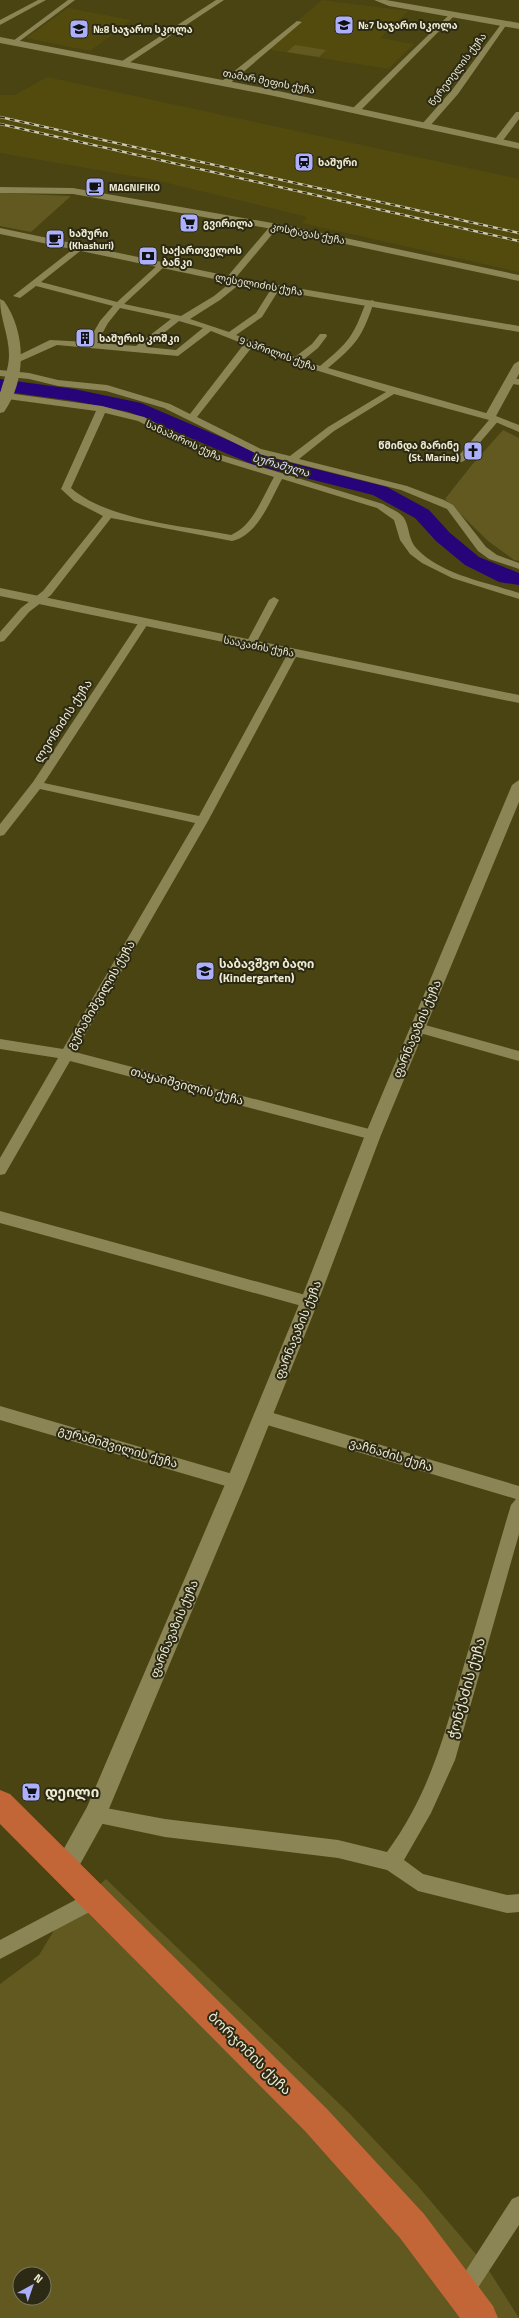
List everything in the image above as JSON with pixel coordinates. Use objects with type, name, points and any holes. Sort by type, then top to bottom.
[{"type":"highway","name":"ბორჯომის ქუჩა","points":[[0,1804],[316,2120],[412,2226],[481,2318]]},
{"type":"main road","points":[[1,307],[13,335],[16,360],[8,375],[3,400]]},
{"type":"street","points":[[0,23],[43,0]]},
{"type":"street","points":[[15,42],[72,0]]},
{"type":"street","points":[[123,63],[221,0]]},
{"type":"street","points":[[378,0],[388,4],[451,16],[519,26]]},
{"type":"street","points":[[356,110],[451,16]]},
{"type":"street","points":[[225,83],[298,22]]},
{"type":"street","name":"წერეთელის ქუჩა","points":[[426,125],[455,92],[504,24]]},
{"type":"street","name":"თამარ მეფის ქუჩა","points":[[0,42],[15,42],[225,83],[519,146]]},
{"type":"street","points":[[498,141],[519,114]]},
{"type":"street","name":"კოსტავას ქუჩა","points":[[0,190],[73,191],[275,226],[519,278]]},
{"type":"street","points":[[138,349],[180,319],[217,298],[234,280],[275,226]]},
{"type":"street","name":"ლესელიძის ქუჩა","points":[[0,231],[276,288],[370,302],[519,329]]},
{"type":"street","points":[[18,296],[80,248]]},
{"type":"street","points":[[92,344],[97,332],[119,305],[161,265]]},
{"type":"street","name":"9 აპრილის ქუჩა","points":[[36,282],[210,328],[296,361],[393,391],[493,418],[519,429]]},
{"type":"street","points":[[230,335],[259,316],[276,288]]},
{"type":"street","points":[[322,369],[346,348],[359,332],[370,302]]},
{"type":"street","points":[[16,360],[53,342],[92,344],[178,353],[210,328]]},
{"type":"street","points":[[296,361],[316,346],[323,336]]},
{"type":"street","points":[[192,417],[250,343]]},
{"type":"street","points":[[461,459],[493,418],[514,382],[519,364]]},
{"type":"street","points":[[8,375],[58,383],[107,388],[167,406],[192,417],[258,451],[404,488],[450,507],[482,549],[493,557],[519,566]]},
{"type":"street","points":[[293,459],[331,429],[393,391]]},
{"type":"street","name":"სანაპიროს ქუჩა","points":[[3,400],[39,399],[102,409],[141,419],[212,455],[380,506],[399,519],[405,540],[418,556],[453,576],[519,596]]},
{"type":"street","points":[[102,409],[66,489],[77,499],[108,515],[232,538],[240,536],[247,529],[279,476]]},
{"type":"street","points":[[0,639],[25,610],[38,600],[57,581],[108,515]]},
{"type":"street","name":"სააკაძის ქუჩა","points":[[0,592],[250,645],[519,699]]},
{"type":"street","points":[[250,645],[274,600]]},
{"type":"street","name":"ლეონიძის ქუჩა","points":[[0,832],[37,784],[144,622]]},
{"type":"street","name":"გურამიშვილის ქუჩა","points":[[0,1170],[202,821],[293,653]]},
{"type":"street","points":[[37,784],[202,821]]},
{"type":"street","name":"ფარნავაზის ქუჩა","points":[[65,1869],[95,1815],[236,1482],[309,1302],[373,1135],[518,791]]},
{"type":"street","points":[[418,1028],[519,1056]]},
{"type":"street","name":"თაყაიშვილის ქუჩა","points":[[0,1044],[67,1055],[373,1135]]},
{"type":"street","points":[[0,1217],[309,1302]]},
{"type":"street","name":"გურამიშვილის ქუჩა","points":[[0,1413],[236,1482]]},
{"type":"street","name":"ვაჩნაძის ქუჩა","points":[[263,1417],[519,1494]]},
{"type":"street","name":"ჭონქაძის ქუჩა","points":[[391,1862],[407,1840],[425,1807],[446,1760],[519,1505]]},
{"type":"street","points":[[95,1815],[165,1828],[338,1849],[391,1862],[418,1882],[460,1894],[507,1904],[519,1903]]},
{"type":"street","points":[[0,1950],[94,1899]]},
{"type":"street","points":[[463,2293],[519,2206]]},
{"type":"shaded area","name":"№7 საჯარო სკოლა","points":[[322,0],[408,11],[380,38],[414,44],[388,69],[265,49]]},
{"type":"shaded area","name":"№8 საჯარო სკოლა","points":[[68,8],[131,20],[90,51],[26,38]]},
{"type":"shaded area","points":[[295,45],[326,50],[319,57],[287,52]]},
{"type":"shaded area","points":[[47,77],[519,179],[519,272],[302,223],[307,217],[155,180],[0,153],[0,95],[15,95]]},
{"type":"shaded area","points":[[0,193],[71,196],[31,232],[0,226]]},
{"type":"shaded area","points":[[503,430],[519,438],[519,561],[514,560],[488,541],[445,499],[471,466]]},
{"type":"shaded area","points":[[106,1879],[350,2114],[417,2185],[486,2266],[519,2318],[0,2318],[0,1984],[39,1955],[61,1919]]},
{"type":"waterway","name":"სურამულა","points":[[0,385],[74,395],[134,407],[261,461],[380,491],[422,514],[443,537],[472,561],[507,577],[519,579]]},
{"type":"railway","points":[[0,117],[519,233]]},
{"type":"railway","points":[[0,124],[519,241]]},
{"type":"place","name":"№7 საჯარო სკოლა","points":[[344,25]]},
{"type":"place","name":"№8 საჯარო სკოლა","points":[[79,29]]},
{"type":"place","name":"ხაშური","points":[[304,162]]},
{"type":"place","name":"MAGNIFIKO","points":[[95,187]]},
{"type":"place","name":"გვირილა","points":[[189,223]]},
{"type":"place","name":"ხაშური (Khashuri)","points":[[55,239]]},
{"type":"place","name":"საქართველოს ბანკი","points":[[148,256]]},
{"type":"place","name":"ხაშურის კოშკი","points":[[85,338]]},
{"type":"place","name":"წმინდა მარინე (St. Marine)","points":[[473,451]]},
{"type":"place","name":"საბავშვო ბაღი (Kindergarten)","points":[[205,971]]},
{"type":"place","name":"დეილი","points":[[31,1792]]}]
